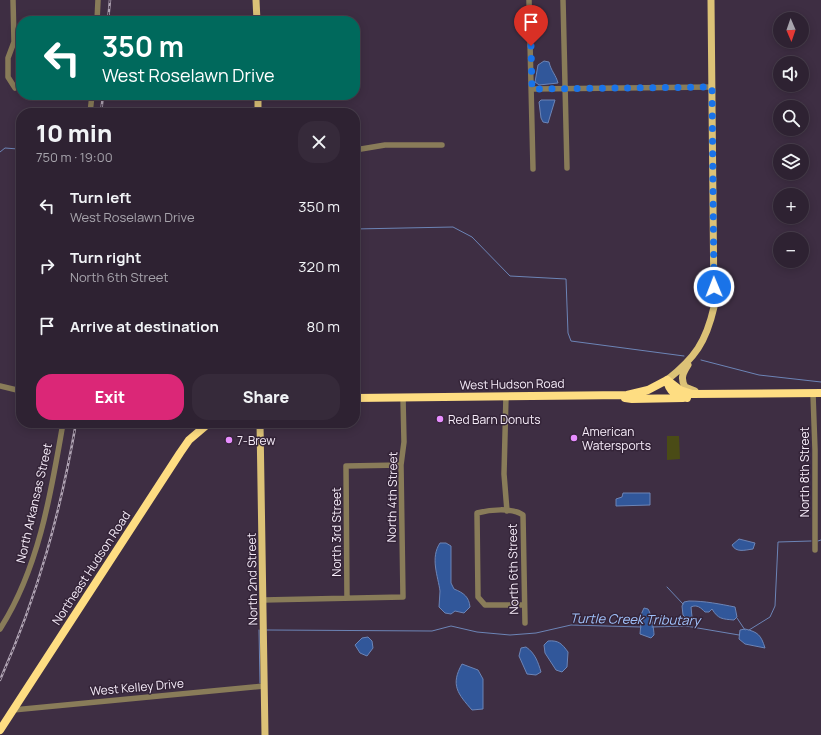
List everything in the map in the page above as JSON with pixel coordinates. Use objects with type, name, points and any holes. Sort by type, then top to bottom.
[{"type":"highway","points":[[667,380],[680,390],[692,394],[817,394]]},
{"type":"highway","points":[[667,380],[668,387],[673,393],[686,398]]},
{"type":"highway","name":"West Hudson Road","points":[[360,398],[614,396],[637,393],[667,380]]},
{"type":"highway","points":[[614,396],[632,400],[771,397],[784,394]]},
{"type":"highway","name":"Northeast Hudson Road","points":[[0,730],[180,453],[189,440],[203,428]]},
{"type":"main road","points":[[256,0],[256,16]]},
{"type":"main road","points":[[711,0],[714,307],[710,325],[703,341],[682,376],[682,382],[685,387],[690,390],[769,390],[784,394]]},
{"type":"main road","points":[[667,380],[691,359]]},
{"type":"main road","name":"North 2nd Street","points":[[260,428],[265,735]]},
{"type":"street","points":[[13,0],[14,42],[8,58],[8,77],[15,88]]},
{"type":"street","points":[[97,16],[98,0]]},
{"type":"street","points":[[529,0],[533,169]]},
{"type":"street","points":[[563,0],[567,168]]},
{"type":"street","points":[[532,89],[565,90],[712,87]]},
{"type":"street","points":[[360,149],[384,145],[442,145]]},
{"type":"street","points":[[0,386],[16,390]]},
{"type":"street","name":"North 8th Street","points":[[815,550],[817,394]]},
{"type":"street","name":"North 6th Street","points":[[506,396],[504,474],[507,511],[518,512],[522,515],[525,623]]},
{"type":"street","name":"North 4th Street","points":[[347,598],[403,597],[401,465],[404,442],[403,398]]},
{"type":"street","name":"North Arkansas Street","points":[[0,629],[17,599],[28,572],[48,502],[62,428]]},
{"type":"street","name":"North 3rd Street","points":[[347,598],[346,466],[401,465]]},
{"type":"street","points":[[507,511],[477,513],[478,597],[480,602],[485,605],[524,605]]},
{"type":"street","points":[[263,600],[347,598]]},
{"type":"street","name":"West Kelley Drive","points":[[13,710],[264,686]]},
{"type":"shaded area","points":[[667,436],[679,436],[680,459],[667,460]]},
{"type":"water","points":[[544,61],[549,62],[558,83],[539,85],[535,82],[538,65]]},
{"type":"water","points":[[541,100],[555,100],[548,123],[543,122],[541,118],[539,102]]},
{"type":"water","points":[[623,493],[650,493],[650,505],[616,506],[616,499],[622,497]]},
{"type":"water","points":[[739,539],[755,543],[753,549],[738,550],[734,548],[732,545]]},
{"type":"water","points":[[440,543],[446,543],[451,546],[451,583],[454,589],[461,592],[468,601],[470,607],[464,613],[455,611],[451,614],[445,613],[439,607],[440,591],[435,561],[437,549]]},
{"type":"water","points":[[684,602],[707,602],[735,607],[737,617],[734,620],[723,619],[718,617],[712,609],[709,612],[705,612],[695,606],[691,607],[692,617],[686,618],[683,615],[682,606]]},
{"type":"water","points":[[644,608],[648,609],[652,621],[654,635],[651,638],[640,634],[641,623],[639,619]]},
{"type":"water","points":[[745,629],[753,631],[758,635],[765,648],[745,644],[739,639],[740,630]]},
{"type":"water","points":[[368,637],[372,641],[373,648],[367,656],[360,653],[355,645],[362,638]]},
{"type":"water","points":[[548,641],[560,643],[568,652],[567,667],[562,672],[556,670],[545,653],[544,645]]},
{"type":"water","points":[[526,647],[534,655],[539,665],[541,672],[536,675],[527,674],[519,656],[521,648]]},
{"type":"water","points":[[462,664],[478,670],[483,679],[483,709],[472,710],[457,689],[456,684],[458,671]]},
{"type":"waterway","points":[[0,152],[5,148],[16,149]]},
{"type":"waterway","name":"Turtle Creek Tributary","points":[[360,229],[453,227],[472,237],[510,276],[566,279],[568,333],[571,341],[684,356]]},
{"type":"waterway","name":"Turtle Creek Tributary","points":[[701,360],[759,375],[821,382]]},
{"type":"waterway","name":"Turtle Creek Tributary","points":[[749,630],[770,617],[775,606],[778,542],[811,541]]},
{"type":"waterway","points":[[667,587],[683,604]]},
{"type":"waterway","points":[[737,618],[745,630]]},
{"type":"waterway","name":"Turtle Creek Tributary","points":[[267,630],[432,631],[451,626],[477,632],[510,635],[536,633],[571,625],[641,627]]},
{"type":"waterway","name":"Turtle Creek Tributary","points":[[652,627],[686,626],[739,635]]},
{"type":"waterway","name":"Turtle Creek Tributary","points":[[259,630],[260,683]]},
{"type":"railway","points":[[108,16],[110,0]]},
{"type":"railway","points":[[102,100],[102,108]]},
{"type":"railway","points":[[0,680],[14,648],[37,585],[63,490],[75,428]]},
{"type":"place","name":"Red Barn Donuts","points":[[440,419]]},
{"type":"place","name":"American Watersports","points":[[574,438]]},
{"type":"place","name":"7-Brew","points":[[229,440]]},
{"type":"route","points":[[531,46],[532,89],[565,90],[712,87],[714,287]]}]
